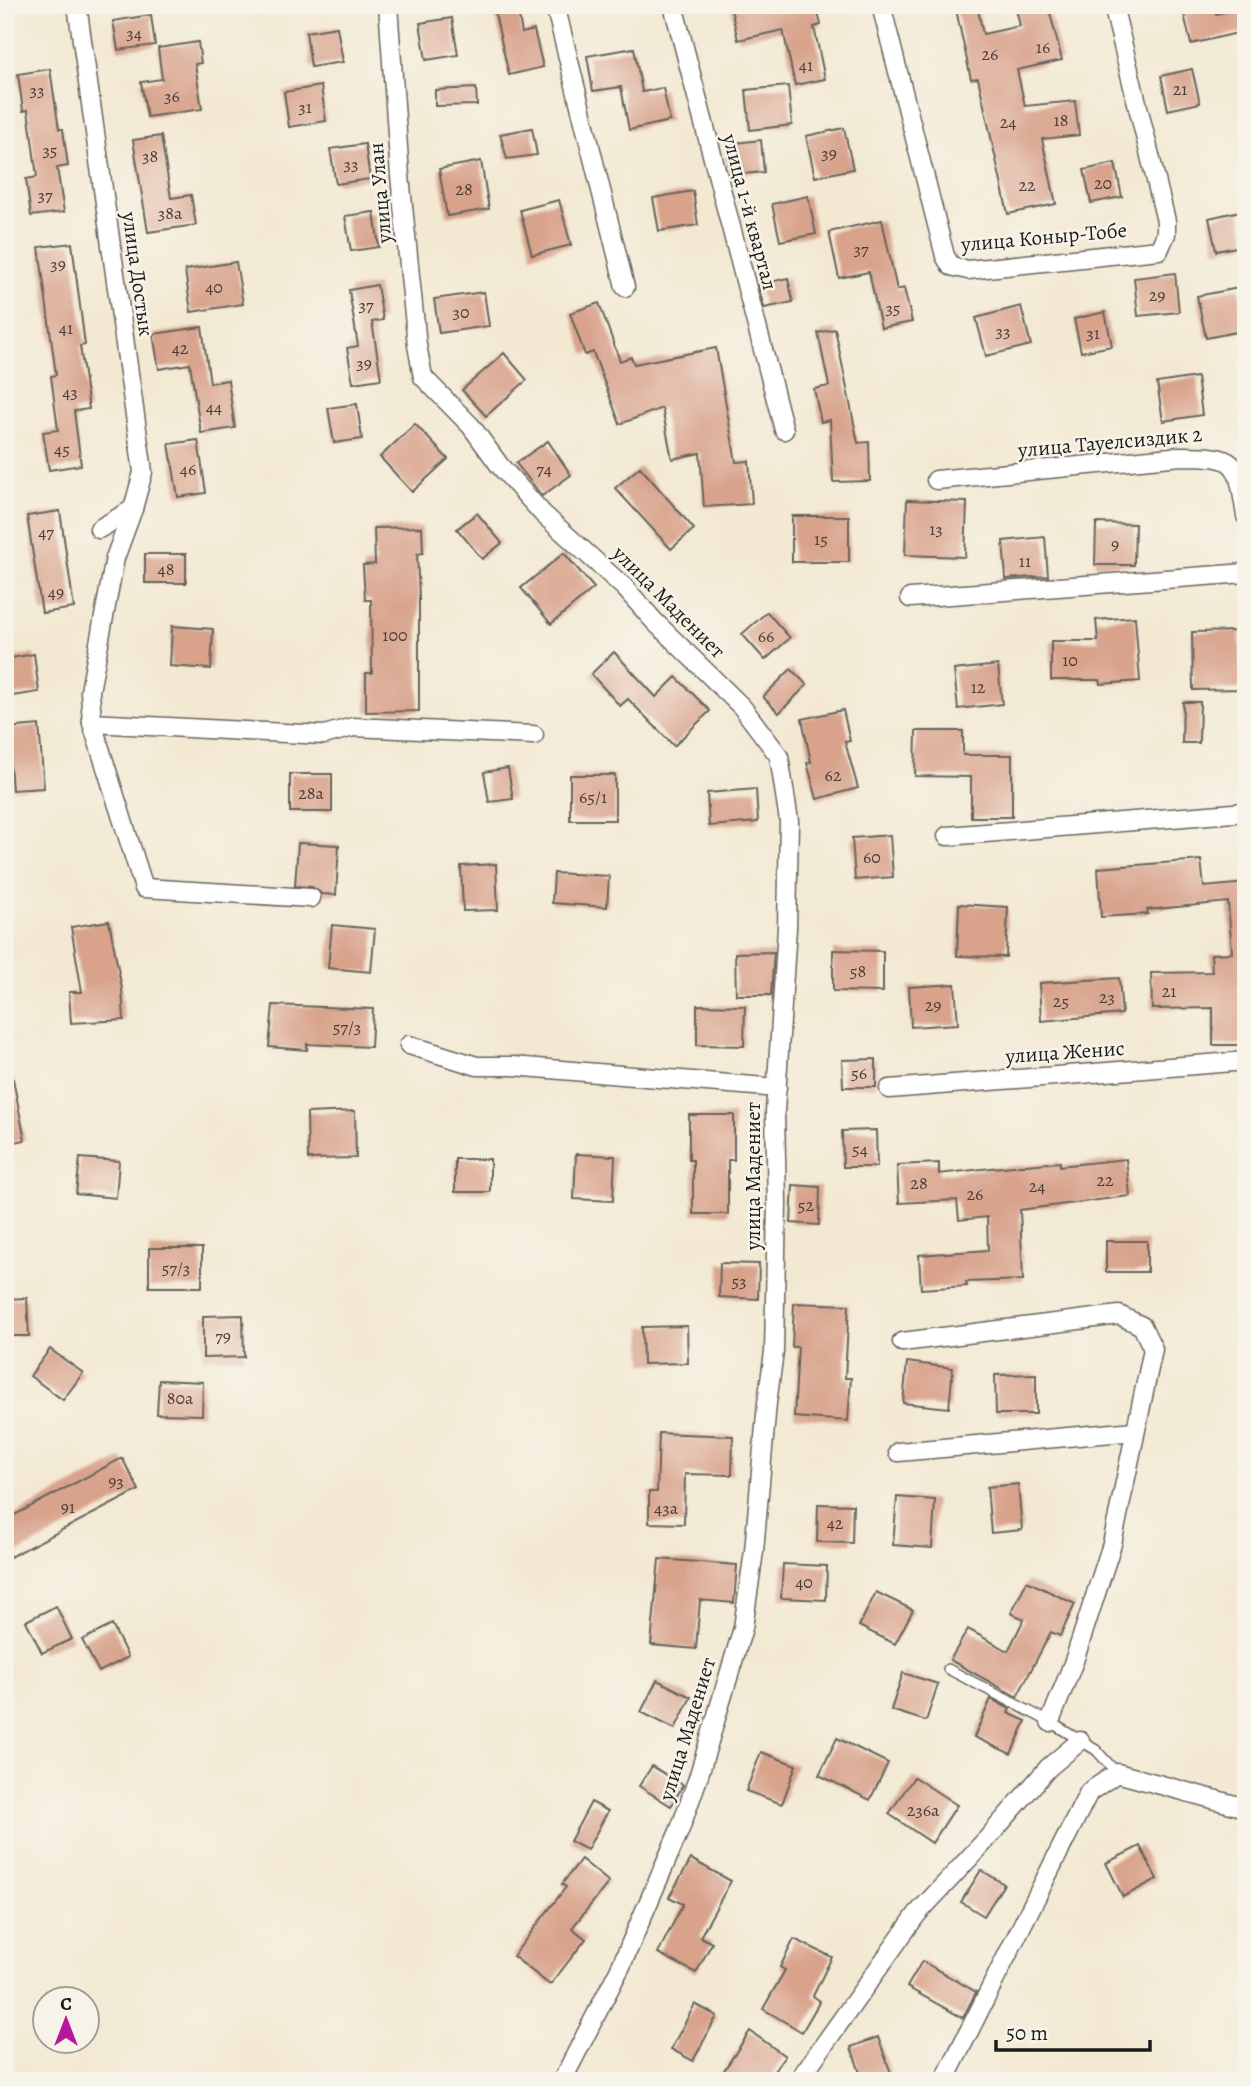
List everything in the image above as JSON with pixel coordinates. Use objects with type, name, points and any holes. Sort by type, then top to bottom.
[{"type":"street","name":"улица Достык","points":[[77,5],[143,472],[115,558],[90,691],[92,723],[144,888],[311,898]]},
{"type":"street","name":"улица Улан","points":[[387,5],[400,176],[417,345],[424,377]]},
{"type":"street","points":[[555,5],[625,287]]},
{"type":"street","name":"улица 1-й квартал","points":[[673,5],[784,430]]},
{"type":"street","name":"улица Коныр-Тобе","points":[[881,5],[945,256],[951,266],[968,270],[1159,250],[1166,234],[1166,220],[1113,5]]},
{"type":"street","name":"улица Мадениет","points":[[424,377],[471,426],[500,466],[543,514],[625,589],[741,707],[779,756],[789,821],[787,928],[777,1088],[778,1203],[774,1352],[754,1551],[743,1628],[680,1829],[621,1966],[562,2081]]},
{"type":"street","name":"улица Тауелсиздик 2","points":[[936,480],[1181,456],[1213,456],[1228,460],[1240,477],[1246,516]]},
{"type":"street","points":[[99,529],[132,509]]},
{"type":"street","points":[[910,598],[1246,573]]},
{"type":"street","points":[[92,723],[324,735],[353,727],[534,735]]},
{"type":"street","points":[[947,836],[1246,811]]},
{"type":"street","points":[[409,1045],[477,1066],[513,1066],[777,1088]]},
{"type":"street","name":"улица Женис","points":[[888,1089],[1246,1061]]},
{"type":"street","points":[[902,1342],[1119,1315],[1142,1326],[1153,1349],[1112,1544],[1074,1661],[1050,1722]]},
{"type":"street","points":[[898,1452],[1135,1431]]},
{"type":"street","points":[[799,2081],[917,1914],[1048,1768],[1080,1741]]},
{"type":"street","points":[[944,2081],[1089,1792],[1117,1773],[1246,1808]]},
{"type":"lane","points":[[948,1670],[1050,1722],[1096,1750],[1117,1773]]},
{"type":"building","points":[[493,5],[517,5],[522,33],[534,30],[543,67],[509,75]]},
{"type":"building","points":[[730,5],[816,5],[821,25],[814,27],[825,79],[795,85],[783,30],[738,40]]},
{"type":"building","points":[[955,5],[977,5],[983,34],[1020,26],[1015,5],[1048,5],[1062,60],[1017,70],[1025,106],[1075,101],[1079,135],[1042,139],[1056,204],[1008,214],[978,78],[971,79]]},
{"type":"building","points":[[1215,5],[1216,14],[1246,7],[1246,31],[1191,44],[1183,10]]},
{"type":"building","points":[[151,15],[155,45],[118,50],[113,21]]},
{"type":"building","points":[[452,18],[458,55],[426,60],[420,23]]},
{"type":"building","points":[[337,27],[343,62],[311,67],[306,32]]},
{"type":"building","points":[[198,42],[201,63],[195,64],[202,109],[147,117],[141,82],[162,79],[158,48]]},
{"type":"building","points":[[634,48],[642,92],[663,88],[670,121],[629,130],[621,87],[593,91],[587,56]]},
{"type":"building","points":[[50,69],[68,166],[57,168],[64,212],[31,216],[26,179],[37,177],[28,110],[23,111],[18,74]]},
{"type":"building","points":[[1192,69],[1200,103],[1168,110],[1161,76]]},
{"type":"building","points":[[321,86],[326,121],[289,127],[284,92]]},
{"type":"building","points":[[788,86],[792,125],[750,130],[746,90]]},
{"type":"building","points":[[476,88],[477,105],[435,106],[435,90]]},
{"type":"building","points":[[532,128],[537,155],[507,159],[500,134]]},
{"type":"building","points":[[844,128],[853,169],[815,177],[806,136]]},
{"type":"building","points":[[161,136],[171,198],[191,195],[196,225],[148,232],[133,140]]},
{"type":"building","points":[[761,140],[764,172],[730,175],[727,144]]},
{"type":"building","points":[[365,144],[370,179],[336,184],[330,149]]},
{"type":"building","points":[[481,161],[489,209],[447,216],[439,169]]},
{"type":"building","points":[[1115,163],[1122,197],[1091,203],[1084,170]]},
{"type":"building","points":[[693,191],[698,225],[659,231],[653,198]]},
{"type":"building","points":[[808,196],[816,234],[780,241],[772,204]]},
{"type":"building","points":[[559,200],[571,245],[532,255],[520,210]]},
{"type":"building","points":[[1240,211],[1246,245],[1216,251],[1209,218]]},
{"type":"building","points":[[374,212],[379,247],[351,251],[345,216]]},
{"type":"building","points":[[882,220],[897,290],[904,288],[912,322],[881,328],[869,272],[839,278],[829,232]]},
{"type":"building","points":[[72,243],[85,345],[80,346],[89,409],[74,411],[81,465],[49,470],[43,432],[58,430],[51,376],[56,375],[39,247]]},
{"type":"building","points":[[236,262],[243,304],[191,312],[185,270]]},
{"type":"building","points":[[1175,273],[1179,312],[1138,316],[1134,278]]},
{"type":"building","points":[[788,278],[793,302],[764,308],[758,285]]},
{"type":"building","points":[[377,285],[383,320],[372,322],[381,379],[353,383],[347,348],[358,346],[349,290]]},
{"type":"building","points":[[1239,288],[1246,330],[1206,338],[1197,296]]},
{"type":"building","points":[[484,292],[489,326],[439,333],[434,299]]},
{"type":"building","points":[[599,303],[620,361],[631,357],[634,364],[716,348],[736,462],[749,461],[752,504],[704,507],[700,453],[672,459],[662,408],[620,424],[593,352],[585,355],[570,313]]},
{"type":"building","points":[[1021,306],[1031,345],[986,356],[976,318]]},
{"type":"building","points":[[1105,312],[1112,346],[1081,352],[1074,319]]},
{"type":"building","points":[[202,327],[210,383],[228,380],[235,428],[201,433],[190,364],[159,369],[153,334]]},
{"type":"building","points":[[835,329],[858,443],[869,442],[870,481],[833,482],[830,420],[821,422],[814,389],[829,386],[818,333]]},
{"type":"building","points":[[504,353],[527,380],[486,416],[462,390]]},
{"type":"building","points":[[1197,377],[1202,415],[1163,421],[1157,383]]},
{"type":"building","points":[[357,404],[362,439],[334,443],[328,408]]},
{"type":"building","points":[[415,424],[448,459],[412,492],[380,457]]},
{"type":"building","points":[[198,440],[206,493],[178,497],[169,444]]},
{"type":"building","points":[[548,441],[571,475],[542,496],[516,463]]},
{"type":"building","points":[[640,467],[694,529],[671,549],[615,488]]},
{"type":"building","points":[[907,500],[967,502],[965,557],[905,555]]},
{"type":"building","points":[[60,511],[74,608],[42,613],[27,516]]},
{"type":"building","points":[[477,513],[502,543],[482,559],[457,529]]},
{"type":"building","points":[[792,516],[849,516],[849,562],[792,562]]},
{"type":"building","points":[[1096,523],[1135,524],[1134,565],[1095,565]]},
{"type":"building","points":[[422,527],[423,553],[417,554],[419,711],[366,712],[366,673],[372,673],[371,600],[365,600],[363,565],[375,564],[374,528]]},
{"type":"building","points":[[1045,537],[1048,576],[1006,579],[1003,541]]},
{"type":"building","points":[[564,553],[594,588],[551,624],[521,588]]},
{"type":"building","points":[[145,554],[186,554],[186,583],[145,583]]},
{"type":"building","points":[[767,612],[790,638],[765,660],[742,634]]},
{"type":"building","points":[[1135,617],[1140,681],[1101,684],[1100,680],[1051,680],[1051,641],[1098,641],[1096,620]]},
{"type":"building","points":[[172,626],[213,629],[211,669],[170,666]]},
{"type":"building","points":[[1240,631],[1241,689],[1193,690],[1192,632]]},
{"type":"building","points":[[614,652],[656,697],[676,677],[710,711],[674,746],[628,699],[620,706],[591,674]]},
{"type":"building","points":[[34,654],[39,692],[5,697],[5,659]]},
{"type":"building","points":[[998,665],[1002,704],[958,709],[954,670]]},
{"type":"building","points":[[791,669],[807,685],[779,713],[763,697]]},
{"type":"building","points":[[1183,702],[1200,702],[1199,743],[1182,743]]},
{"type":"building","points":[[843,710],[850,741],[845,742],[858,788],[817,799],[807,763],[811,762],[802,719]]},
{"type":"building","points":[[39,725],[44,788],[12,790],[7,728]]},
{"type":"building","points":[[916,731],[963,731],[963,755],[1012,755],[1012,817],[971,817],[971,777],[915,776]]},
{"type":"building","points":[[508,768],[513,799],[489,802],[484,772]]},
{"type":"building","points":[[290,774],[332,774],[332,812],[290,812]]},
{"type":"building","points":[[570,775],[615,775],[615,820],[570,820]]},
{"type":"building","points":[[756,789],[758,822],[709,826],[707,793]]},
{"type":"building","points":[[890,835],[893,877],[855,880],[852,838]]},
{"type":"building","points":[[298,843],[339,845],[336,895],[322,894],[312,887],[295,886]]},
{"type":"building","points":[[1201,860],[1204,887],[1246,883],[1245,1045],[1213,1045],[1213,1008],[1152,1009],[1151,973],[1212,972],[1211,954],[1232,953],[1228,902],[1147,910],[1148,914],[1101,917],[1098,868]]},
{"type":"building","points":[[496,864],[498,910],[463,911],[461,866]]},
{"type":"building","points":[[554,873],[609,876],[607,907],[552,903]]},
{"type":"building","points":[[959,904],[1008,907],[1006,957],[957,956]]},
{"type":"building","points":[[109,921],[122,989],[124,1020],[71,1023],[69,992],[82,992],[71,927]]},
{"type":"building","points":[[332,925],[375,929],[371,972],[328,968]]},
{"type":"building","points":[[833,950],[883,951],[883,992],[833,991]]},
{"type":"building","points":[[774,952],[771,995],[736,995],[735,953]]},
{"type":"building","points":[[1119,978],[1122,1014],[1041,1021],[1039,983]]},
{"type":"building","points":[[955,984],[958,1024],[911,1027],[909,987]]},
{"type":"building","points":[[273,1005],[373,1009],[371,1047],[307,1044],[307,1050],[269,1047]]},
{"type":"building","points":[[697,1005],[745,1006],[744,1046],[697,1045]]},
{"type":"building","points":[[876,1059],[876,1087],[843,1087],[842,1060]]},
{"type":"building","points":[[5,1079],[13,1079],[25,1140],[5,1144]]},
{"type":"building","points":[[355,1111],[356,1158],[308,1159],[307,1113]]},
{"type":"building","points":[[689,1115],[734,1115],[734,1160],[728,1160],[728,1214],[693,1214],[693,1160],[689,1160]]},
{"type":"building","points":[[876,1130],[877,1167],[843,1167],[842,1131]]},
{"type":"building","points":[[576,1154],[615,1156],[613,1201],[574,1199]]},
{"type":"building","points":[[80,1158],[119,1161],[116,1198],[76,1194]]},
{"type":"building","points":[[455,1159],[490,1159],[490,1192],[455,1192]]},
{"type":"building","points":[[1126,1159],[1130,1196],[1020,1210],[1023,1280],[966,1282],[967,1286],[921,1289],[919,1255],[988,1250],[987,1217],[959,1220],[957,1200],[899,1203],[897,1165],[939,1163],[939,1174],[1060,1162],[1060,1166]]},
{"type":"building","points":[[793,1185],[820,1187],[819,1225],[791,1223]]},
{"type":"building","points":[[1106,1241],[1147,1241],[1147,1272],[1106,1272]]},
{"type":"building","points":[[149,1248],[202,1248],[202,1287],[149,1287]]},
{"type":"building","points":[[720,1263],[759,1264],[758,1299],[719,1297]]},
{"type":"building","points":[[27,1298],[29,1336],[5,1336],[5,1299]]},
{"type":"building","points":[[794,1303],[849,1305],[845,1378],[851,1378],[848,1421],[794,1417],[798,1347],[792,1347]]},
{"type":"building","points":[[243,1315],[244,1357],[203,1358],[203,1316]]},
{"type":"building","points":[[687,1326],[688,1363],[643,1364],[642,1327]]},
{"type":"building","points":[[50,1349],[83,1373],[63,1400],[30,1376]]},
{"type":"building","points":[[907,1362],[953,1368],[949,1408],[903,1403]]},
{"type":"building","points":[[1036,1374],[1036,1414],[996,1414],[995,1375]]},
{"type":"building","points":[[159,1380],[203,1382],[202,1415],[157,1414]]},
{"type":"building","points":[[659,1433],[733,1436],[732,1475],[685,1474],[684,1524],[649,1523],[649,1492],[657,1492]]},
{"type":"building","points":[[122,1458],[139,1490],[10,1557],[5,1547],[5,1520]]},
{"type":"building","points":[[1018,1484],[1022,1530],[991,1533],[987,1487]]},
{"type":"building","points":[[897,1497],[935,1500],[932,1548],[893,1545]]},
{"type":"building","points":[[818,1504],[853,1505],[852,1543],[817,1542]]},
{"type":"building","points":[[659,1559],[737,1565],[734,1603],[700,1600],[696,1649],[651,1645]]},
{"type":"building","points":[[783,1564],[827,1566],[826,1600],[781,1598]]},
{"type":"building","points":[[1027,1581],[1075,1604],[1060,1636],[1051,1632],[1017,1697],[950,1660],[968,1629],[1008,1651],[1024,1619],[1011,1613]]},
{"type":"building","points":[[876,1592],[913,1610],[895,1644],[859,1626]]},
{"type":"building","points":[[56,1606],[72,1639],[42,1653],[26,1621]]},
{"type":"building","points":[[112,1625],[128,1657],[99,1672],[82,1640]]},
{"type":"building","points":[[903,1673],[938,1684],[926,1721],[891,1710]]},
{"type":"building","points":[[657,1680],[691,1697],[675,1729],[641,1712]]},
{"type":"building","points":[[991,1699],[1010,1709],[1008,1713],[1026,1721],[1011,1754],[974,1737]]},
{"type":"building","points":[[837,1738],[888,1763],[870,1800],[819,1775]]},
{"type":"building","points":[[761,1752],[796,1765],[782,1804],[746,1791]]},
{"type":"building","points":[[652,1766],[683,1785],[671,1806],[639,1786]]},
{"type":"building","points":[[914,1777],[957,1805],[932,1843],[889,1814]]},
{"type":"building","points":[[591,1802],[608,1811],[587,1850],[570,1841]]},
{"type":"building","points":[[1140,1846],[1157,1879],[1123,1897],[1106,1863]]},
{"type":"building","points":[[581,1859],[609,1882],[572,1928],[586,1939],[550,1985],[513,1956],[566,1887],[562,1884]]},
{"type":"building","points":[[691,1859],[731,1881],[700,1937],[712,1943],[696,1973],[658,1953],[683,1904],[669,1897]]},
{"type":"building","points":[[981,1870],[1004,1884],[984,1916],[961,1902]]},
{"type":"building","points":[[794,1939],[832,1957],[813,1996],[820,2001],[802,2032],[763,2009],[785,1970],[780,1967]]},
{"type":"building","points":[[922,1961],[976,1992],[963,2018],[907,1987]]},
{"type":"building","points":[[695,2004],[717,2016],[693,2061],[671,2049]]},
{"type":"building","points":[[750,2031],[785,2056],[767,2081],[717,2081]]},
{"type":"building","points":[[878,2037],[892,2076],[879,2081],[863,2081],[851,2047]]}]
